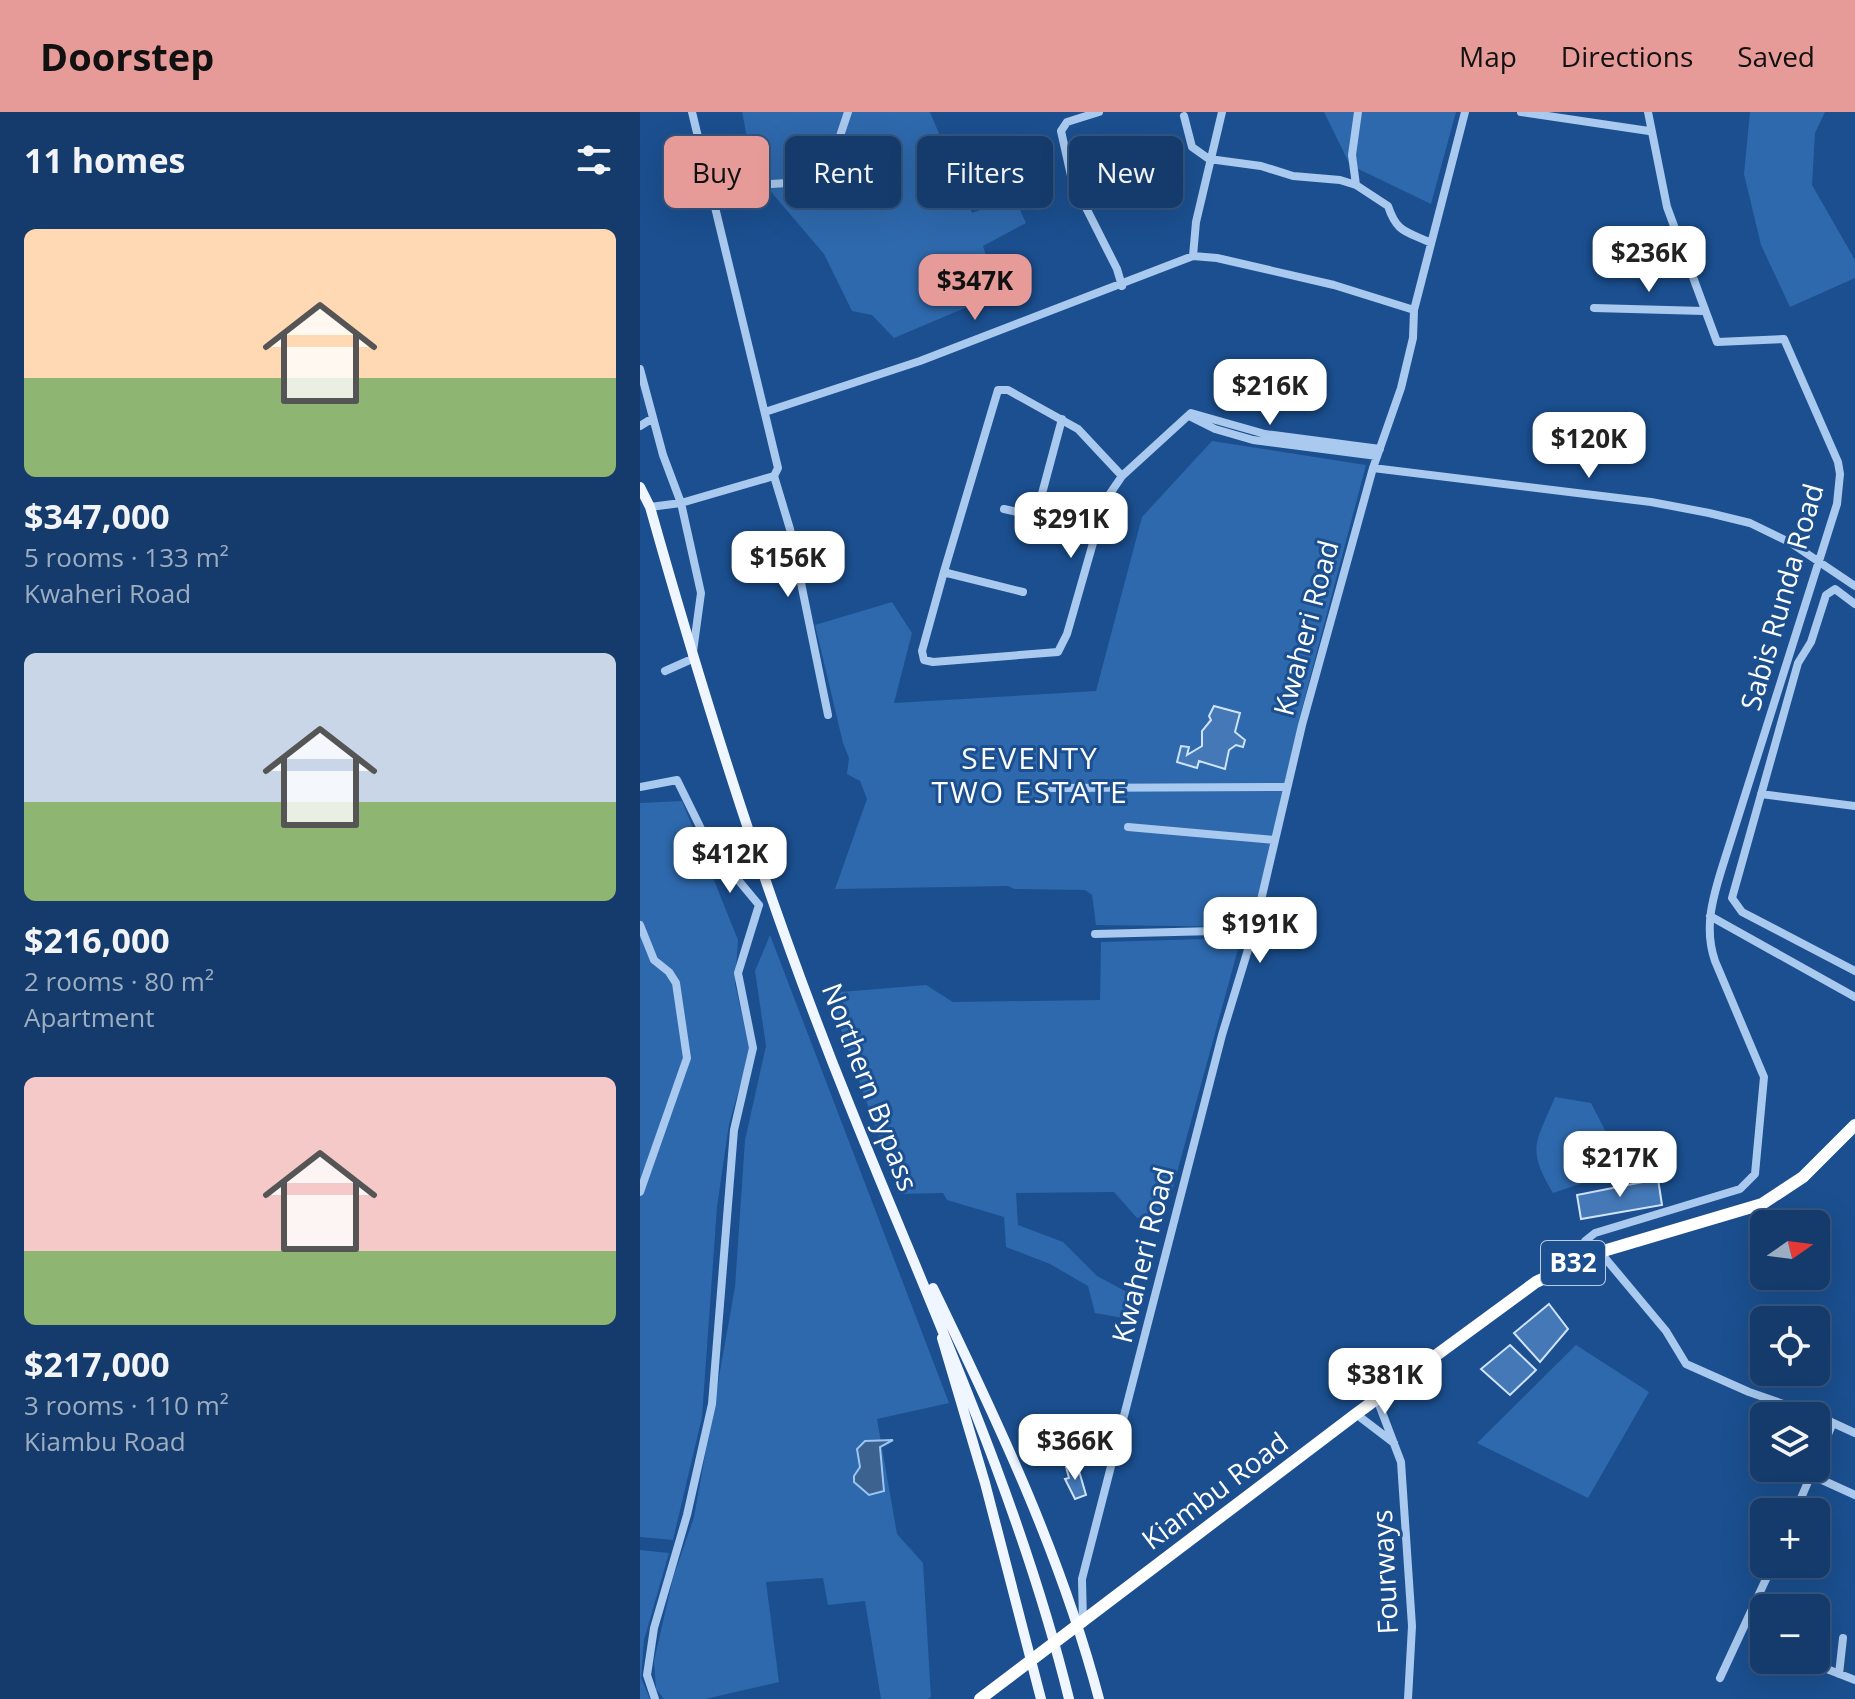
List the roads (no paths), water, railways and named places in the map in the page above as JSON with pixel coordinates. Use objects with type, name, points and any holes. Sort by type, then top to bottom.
[{"type":"highway","name":"Kiambu Road","points":[[980,1699],[1536,1282],[1600,1252],[1762,1204],[1803,1177],[1855,1125]]},
{"type":"main road","name":"Northern Bypass","points":[[640,487],[650,507],[692,659],[773,901],[847,1101],[935,1309],[1026,1546],[1069,1699]]},
{"type":"main road","points":[[908,1245],[931,1283],[1018,1468],[1082,1624],[1099,1699]]},
{"type":"main road","points":[[935,1309],[989,1498],[1041,1699]]},
{"type":"street","points":[[692,112],[697,136]]},
{"type":"street","points":[[769,183],[804,180],[818,182],[824,168],[832,160],[848,112]]},
{"type":"street","points":[[1063,112],[1067,122]]},
{"type":"street","points":[[1099,112],[1067,122],[1061,131],[1072,180],[1117,269],[1122,286]]},
{"type":"street","points":[[1193,256],[1196,222],[1222,112]]},
{"type":"street","points":[[1356,185],[1352,155],[1358,112]]},
{"type":"street","name":"Kwaheri Road","points":[[1082,1624],[1082,1579],[1222,1035],[1254,930],[1287,787],[1373,468],[1401,388],[1413,338],[1414,310],[1465,112]]},
{"type":"street","points":[[1521,112],[1649,131]]},
{"type":"street","name":"Sabis Runda Road","points":[[1648,112],[1649,131],[1667,207],[1717,342],[1784,339],[1840,474],[1837,504],[1817,559],[1710,916]]},
{"type":"street","points":[[1184,116],[1192,147],[1209,159],[1356,185],[1388,206],[1393,223],[1400,229],[1431,243]]},
{"type":"street","points":[[715,208],[777,463],[774,476],[790,529],[828,715]]},
{"type":"street","points":[[765,412],[878,376],[1122,286],[1193,256],[1203,255],[1334,285],[1414,310]]},
{"type":"street","points":[[1594,308],[1704,311]]},
{"type":"street","points":[[640,369],[681,503],[701,593],[692,659],[665,671]]},
{"type":"street","points":[[1122,476],[1083,434],[1062,419],[1008,390],[998,390],[922,651],[925,662],[1056,654],[1067,634],[1105,501],[1122,476],[1191,413],[1253,436],[1378,452]]},
{"type":"street","points":[[640,426],[653,418]]},
{"type":"street","points":[[1036,516],[1062,419]]},
{"type":"street","points":[[1373,468],[1651,502],[1750,523],[1817,559],[1855,586]]},
{"type":"street","points":[[650,507],[681,503],[774,476]]},
{"type":"street","points":[[1004,509],[1052,522]]},
{"type":"street","points":[[943,575],[947,573],[1023,592]]},
{"type":"street","points":[[1855,604],[1835,589],[1826,595],[1811,642],[1798,663],[1734,885],[1734,903],[1742,912],[1855,971]]},
{"type":"street","points":[[640,787],[677,780],[690,802],[704,838],[759,905]]},
{"type":"street","points":[[1052,788],[1287,787]]},
{"type":"street","points":[[1761,794],[1855,806]]},
{"type":"street","points":[[1128,827],[1275,840]]},
{"type":"street","points":[[759,905],[773,901]]},
{"type":"street","points":[[655,1699],[647,1675],[654,1628],[687,1515],[712,1404],[734,1130],[753,1048],[738,973],[759,905]]},
{"type":"street","points":[[1581,1259],[1585,1241],[1595,1233],[1740,1189],[1755,1174],[1764,1077],[1715,961],[1710,942],[1710,916],[1855,997]]},
{"type":"street","points":[[640,925],[654,960],[669,972],[676,983],[687,1058],[640,1192]]},
{"type":"street","points":[[1095,934],[1254,930]]},
{"type":"street","points":[[1649,1218],[1653,1237]]},
{"type":"street","points":[[1600,1252],[1666,1331],[1686,1364],[1855,1433]]},
{"type":"street","name":"Fourways","points":[[1377,1399],[1401,1462],[1412,1613],[1408,1699]]},
{"type":"street","points":[[1356,1414],[1395,1444]]},
{"type":"street","points":[[1830,1479],[1855,1495]]},
{"type":"street","points":[[1720,1678],[1766,1578]]},
{"type":"street","points":[[1839,1674],[1843,1638]]},
{"type":"street","points":[[1830,1670],[1855,1680]]},
{"type":"district","name":"SEVENTY TWO ESTATE","points":[[1030,776]]}]
